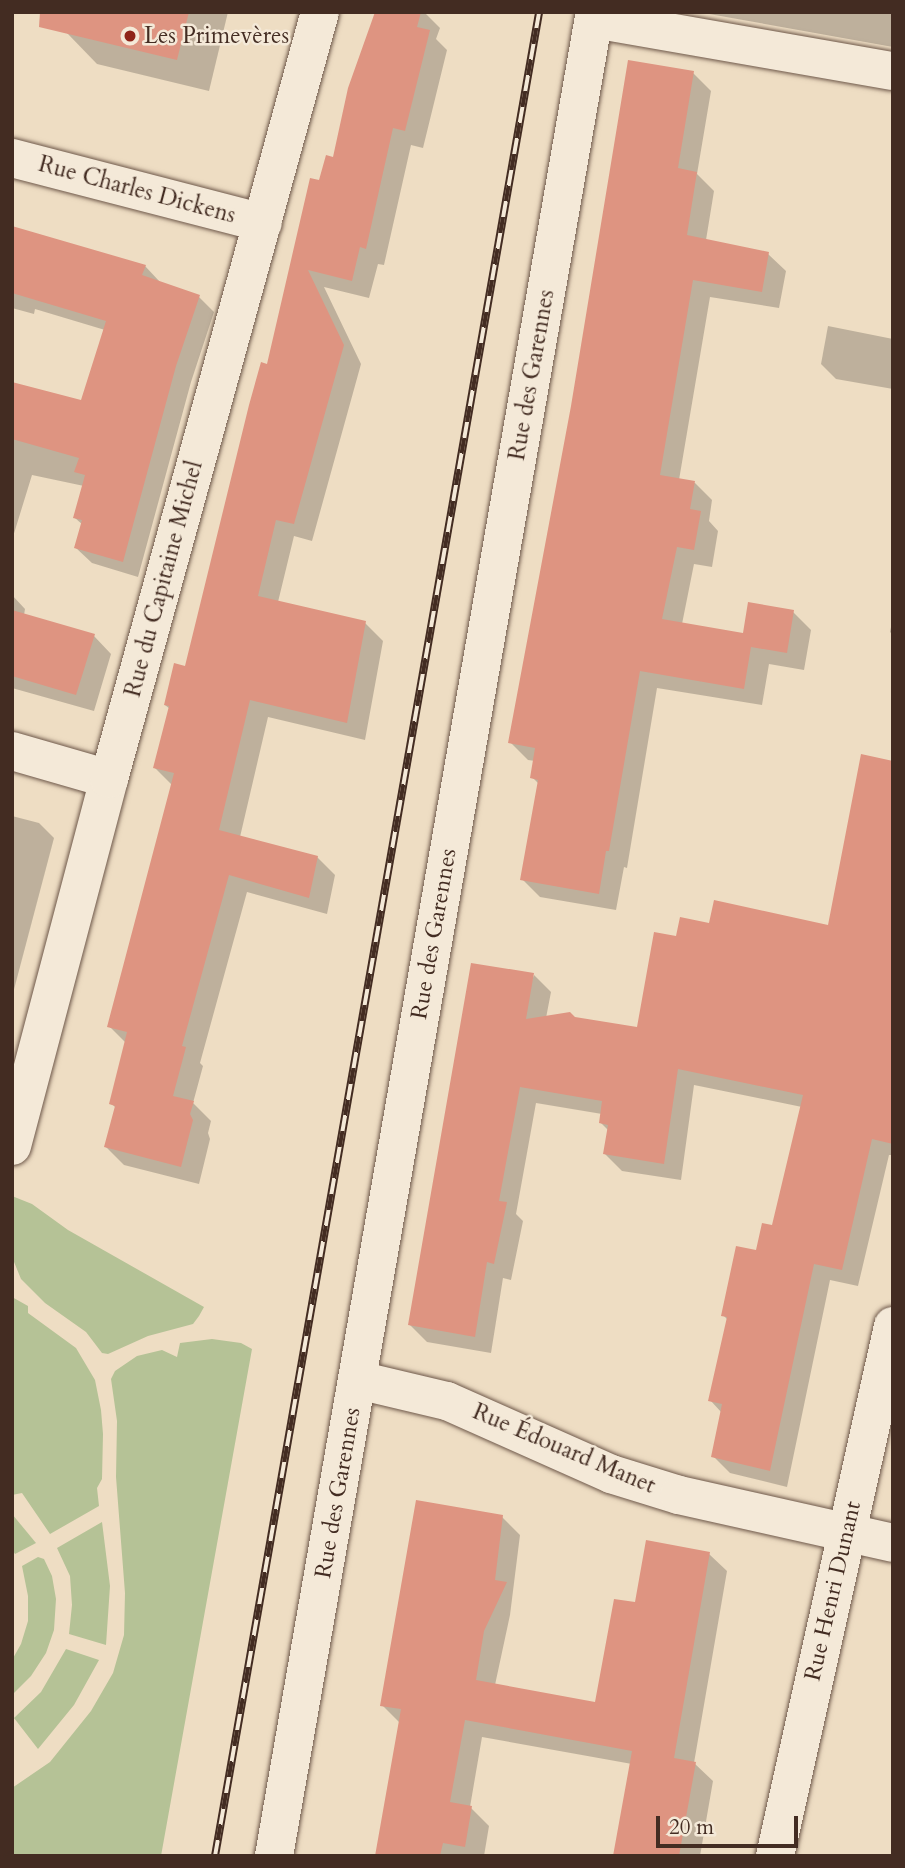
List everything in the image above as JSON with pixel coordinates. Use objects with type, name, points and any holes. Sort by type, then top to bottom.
[{"type":"street","name":"Rue du Capitaine Michel","points":[[13,1146],[109,779],[320,12]]},
{"type":"street","points":[[594,16],[893,71]]},
{"type":"street","name":"Rue des Garennes","points":[[274,1856],[594,16]]},
{"type":"street","name":"Rue Charles Dickens","points":[[12,158],[263,223]]},
{"type":"street","points":[[12,751],[109,779]]},
{"type":"street","name":"Rue Henri Dunant","points":[[775,1856],[893,1326]]},
{"type":"street","name":"Rue Édouard Manet","points":[[358,1380],[447,1401],[611,1474],[846,1534],[893,1543]]},
{"type":"green space","points":[[12,1196],[32,1204],[68,1230],[204,1307],[199,1316],[193,1324],[148,1336],[108,1354],[102,1353],[86,1332],[45,1303],[21,1279],[12,1257]]},
{"type":"green space","points":[[12,1297],[28,1306],[28,1313],[76,1348],[95,1380],[101,1410],[103,1434],[102,1479],[97,1488],[99,1506],[50,1534],[22,1493],[12,1495]]},
{"type":"green space","points":[[212,1339],[241,1343],[252,1349],[161,1856],[12,1856],[12,1788],[50,1762],[91,1711],[113,1673],[124,1635],[125,1593],[116,1477],[117,1421],[111,1379],[115,1371],[137,1356],[162,1350],[177,1357],[180,1343]]},
{"type":"green space","points":[[12,1514],[36,1543],[15,1554],[12,1549]]},
{"type":"green space","points":[[102,1522],[110,1586],[106,1645],[69,1634],[72,1605],[70,1576],[57,1548]]},
{"type":"green space","points":[[38,1557],[44,1559],[52,1576],[56,1599],[54,1630],[46,1653],[31,1676],[12,1695],[12,1660],[21,1644],[28,1621],[28,1596],[22,1566]]},
{"type":"green space","points":[[66,1649],[99,1660],[74,1705],[38,1749],[14,1718],[41,1692]]},
{"type":"building","name":"Les Primevères","points":[[40,12],[189,12],[177,60],[39,27]]},
{"type":"building","points":[[375,12],[421,12],[417,27],[430,30],[405,131],[393,128],[366,249],[360,247],[352,281],[308,270],[344,345],[294,524],[276,520],[258,596],[366,621],[347,723],[250,700],[219,830],[318,856],[309,898],[229,875],[182,1046],[186,1047],[173,1096],[194,1101],[190,1114],[193,1120],[181,1167],[104,1147],[115,1106],[109,1104],[127,1032],[107,1027],[174,773],[153,768],[169,706],[164,705],[174,663],[185,666],[249,405],[261,362],[267,364],[310,178],[319,180],[326,155],[333,157],[348,88]]},
{"type":"building","points":[[628,60],[694,71],[678,168],[697,172],[687,235],[769,252],[762,292],[693,280],[660,475],[695,481],[690,509],[701,511],[694,550],[677,547],[662,619],[743,633],[748,602],[794,610],[787,653],[751,647],[744,689],[640,671],[599,894],[520,880],[538,780],[530,778],[535,748],[508,743],[571,406]]},
{"type":"building","points":[[12,226],[146,265],[142,275],[200,295],[176,366],[123,562],[74,548],[82,520],[73,518],[85,475],[74,472],[79,458],[12,439],[12,382],[81,400],[106,321],[12,293]]},
{"type":"building","points":[[12,610],[95,634],[76,695],[12,676]]},
{"type":"building","points":[[861,754],[893,761],[893,1144],[872,1139],[842,1270],[814,1264],[770,1471],[711,1457],[722,1404],[708,1401],[727,1317],[721,1316],[736,1246],[756,1250],[762,1223],[772,1225],[803,1095],[678,1069],[664,1164],[603,1154],[608,1125],[599,1123],[602,1101],[520,1087],[499,1201],[507,1202],[494,1264],[487,1262],[475,1337],[408,1325],[471,963],[534,973],[526,1019],[570,1012],[575,1017],[637,1027],[654,932],[676,936],[680,917],[709,923],[714,900],[828,925]]},
{"type":"building","points":[[416,1500],[503,1515],[495,1580],[507,1582],[484,1631],[476,1680],[595,1702],[614,1599],[635,1602],[646,1540],[710,1552],[674,1758],[696,1762],[679,1856],[613,1856],[632,1751],[465,1720],[450,1802],[472,1806],[465,1847],[443,1843],[440,1856],[375,1856],[401,1709],[380,1706]]},
{"type":"railway","points":[[215,1856],[539,12]]},
{"type":"place","name":"Les Primevères","points":[[130,36]]}]
